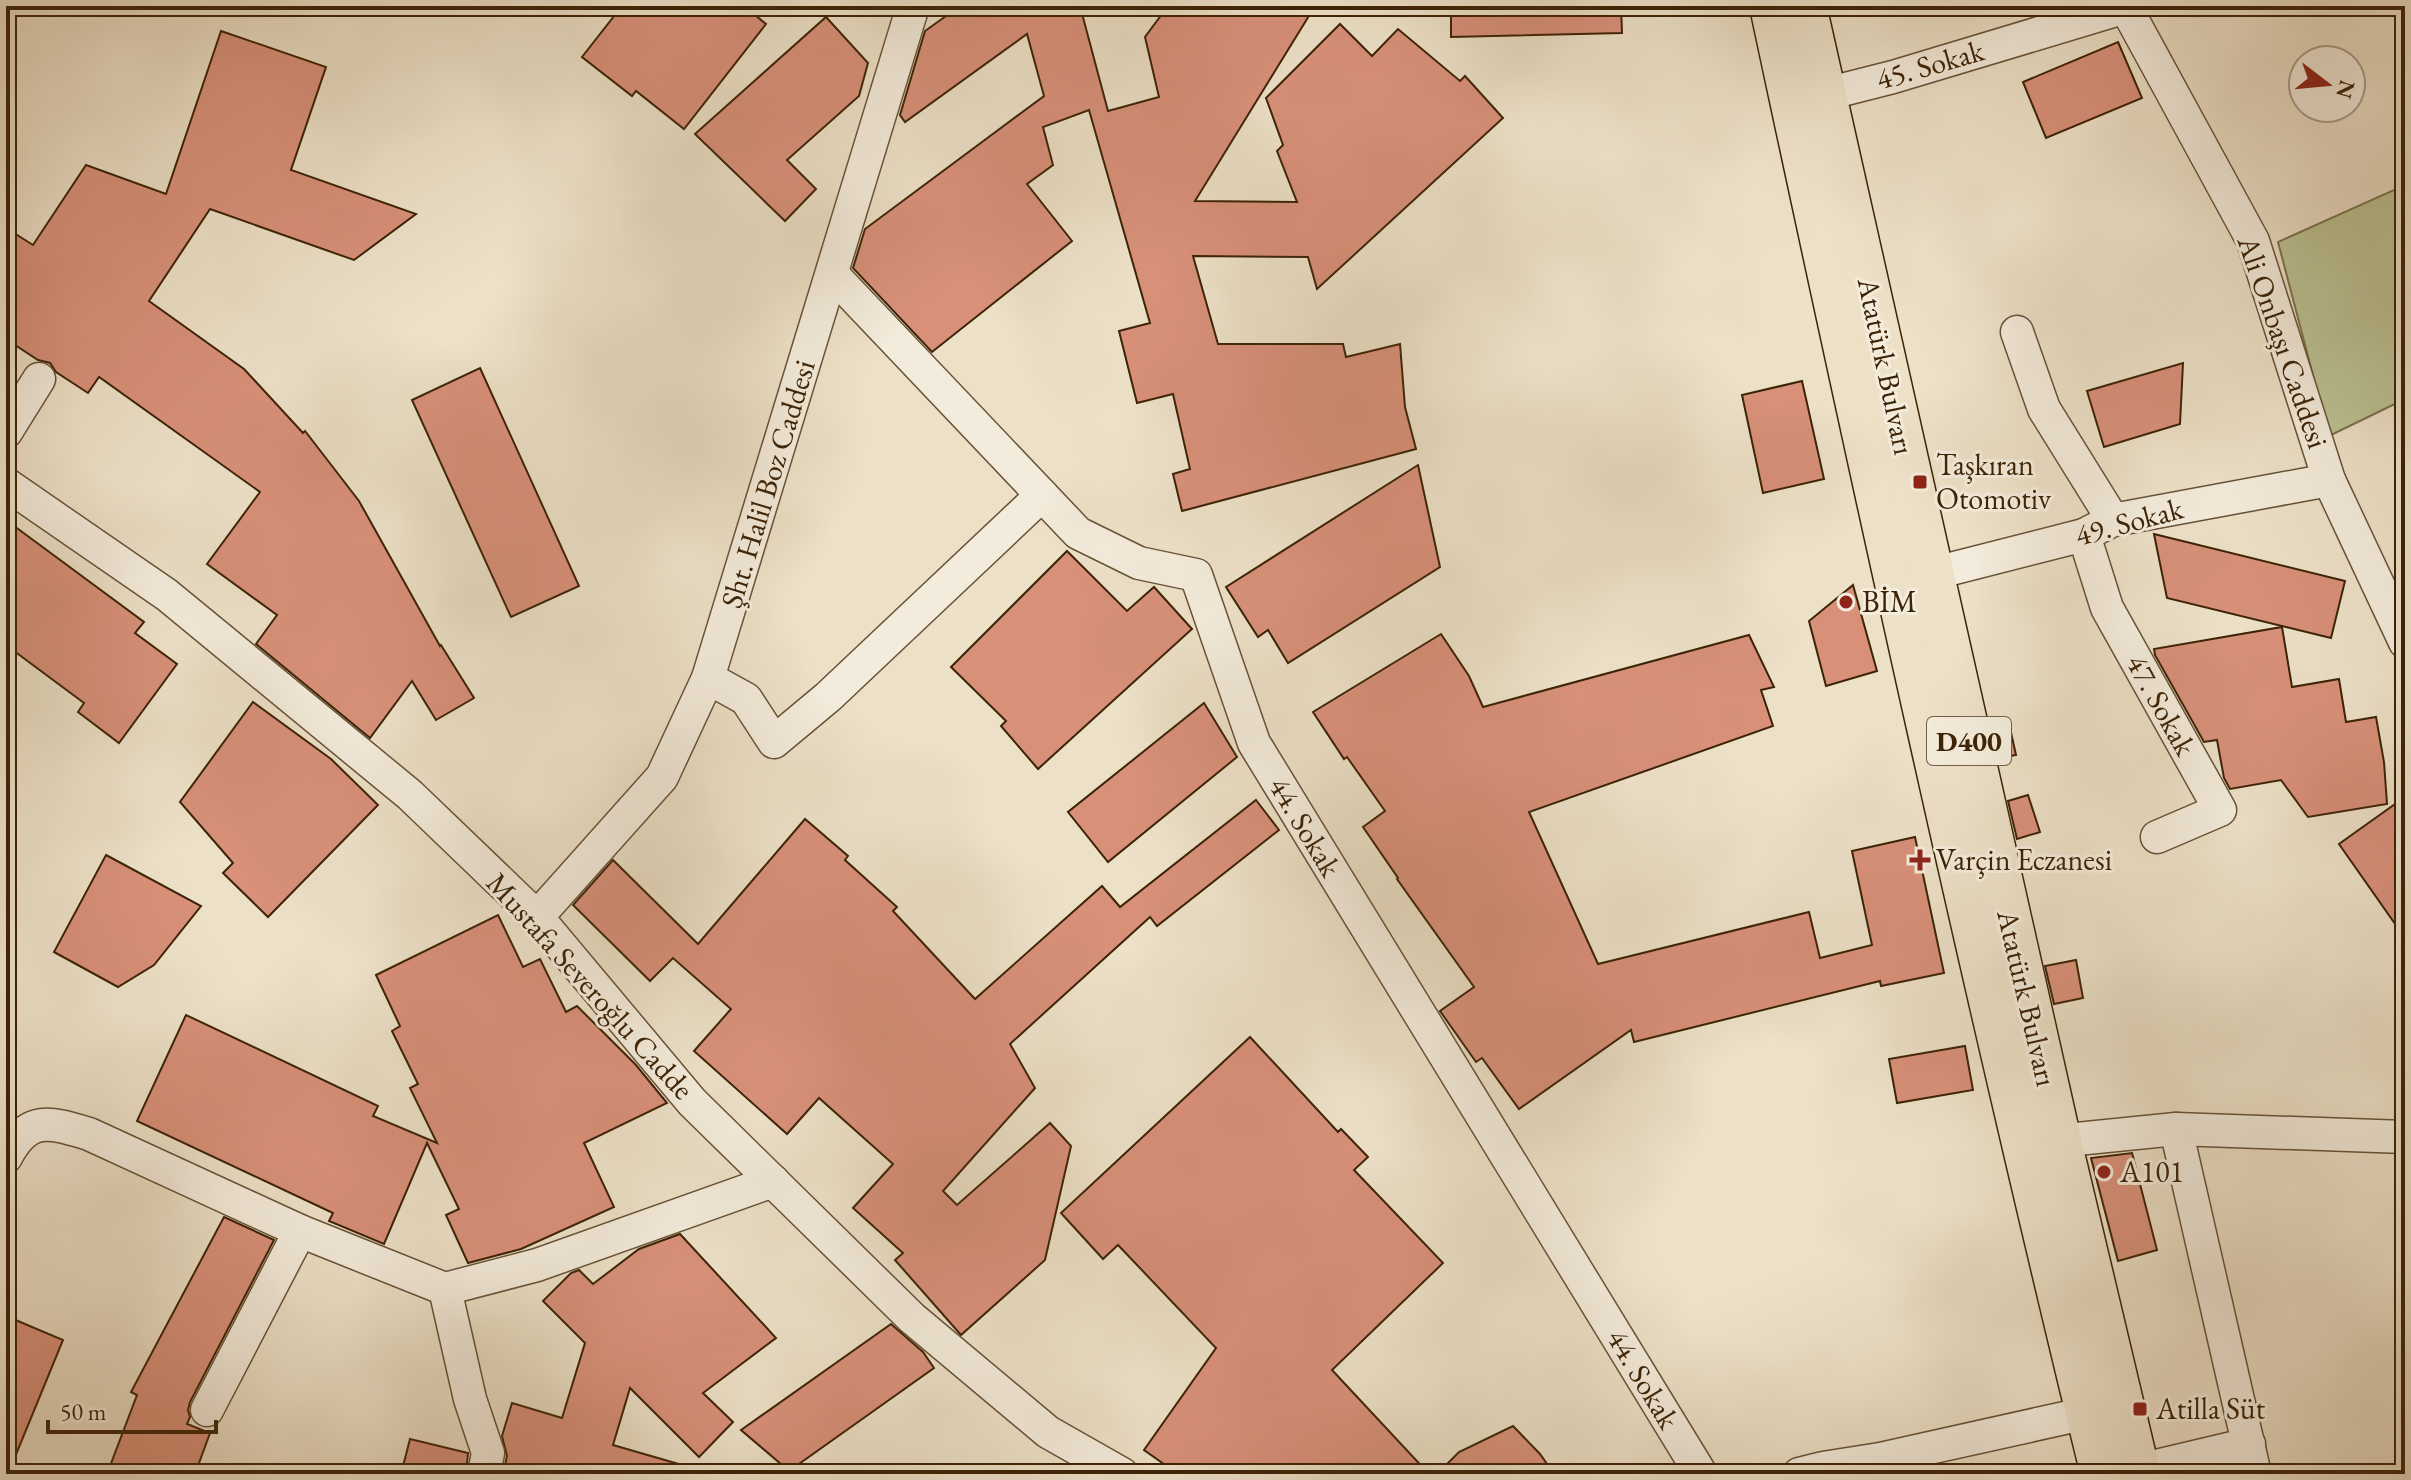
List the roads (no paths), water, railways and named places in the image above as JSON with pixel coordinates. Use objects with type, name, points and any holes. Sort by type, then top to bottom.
[{"type":"main road","name":"Atatürk Bulvarı","points":[[1771,6],[1890,563],[2127,1473]]},
{"type":"main road","name":"Atatürk Bulvarı","points":[[1805,6],[1931,574],[2041,1142],[2087,1413],[2127,1473]]},
{"type":"street","name":"Şht. Halil Boz Caddesi","points":[[537,917],[662,777],[708,678],[913,6]]},
{"type":"street","name":"45. Sokak","points":[[1826,94],[2125,7]]},
{"type":"street","name":"Ali Onbaşı Caddesi","points":[[2125,7],[2253,241],[2329,480],[2405,642]]},
{"type":"street","name":"44. Sokak","points":[[833,275],[1078,533],[1139,563],[1196,575],[1254,743],[1701,1474]]},
{"type":"street","points":[[2017,332],[2044,409],[2113,520]]},
{"type":"street","points":[[6,432],[39,379]]},
{"type":"street","name":"49. Sokak","points":[[1931,574],[2084,535],[2113,520],[2329,480]]},
{"type":"street","name":"Mustafa Severoğlu Cadde","points":[[6,484],[167,595],[410,795],[537,917],[692,1102],[912,1318],[1048,1432],[1122,1474]]},
{"type":"street","points":[[708,678],[746,699],[774,742],[828,697],[1042,495]]},
{"type":"street","name":"47. Sokak","points":[[2084,535],[2107,608],[2220,810],[2157,837]]},
{"type":"street","points":[[6,1157],[14,1142],[34,1125],[54,1124],[89,1134],[300,1231],[445,1289],[537,1265],[773,1181]]},
{"type":"street","points":[[2127,1473],[2252,1459],[2176,1129]]},
{"type":"street","points":[[2041,1142],[2176,1129],[2405,1137]]},
{"type":"street","points":[[207,1410],[300,1231]]},
{"type":"street","points":[[445,1289],[470,1399],[488,1453],[484,1474]]},
{"type":"street","points":[[1799,1474],[2087,1413]]},
{"type":"place","name":"Taşkıran Otomotiv","points":[[1920,482]]},
{"type":"place","name":"BİM","points":[[1846,602]]},
{"type":"place","name":"Varçin Eczanesi","points":[[1920,860]]},
{"type":"place","name":"A101","points":[[2104,1172]]},
{"type":"place","name":"Atilla Süt","points":[[2140,1409]]}]
